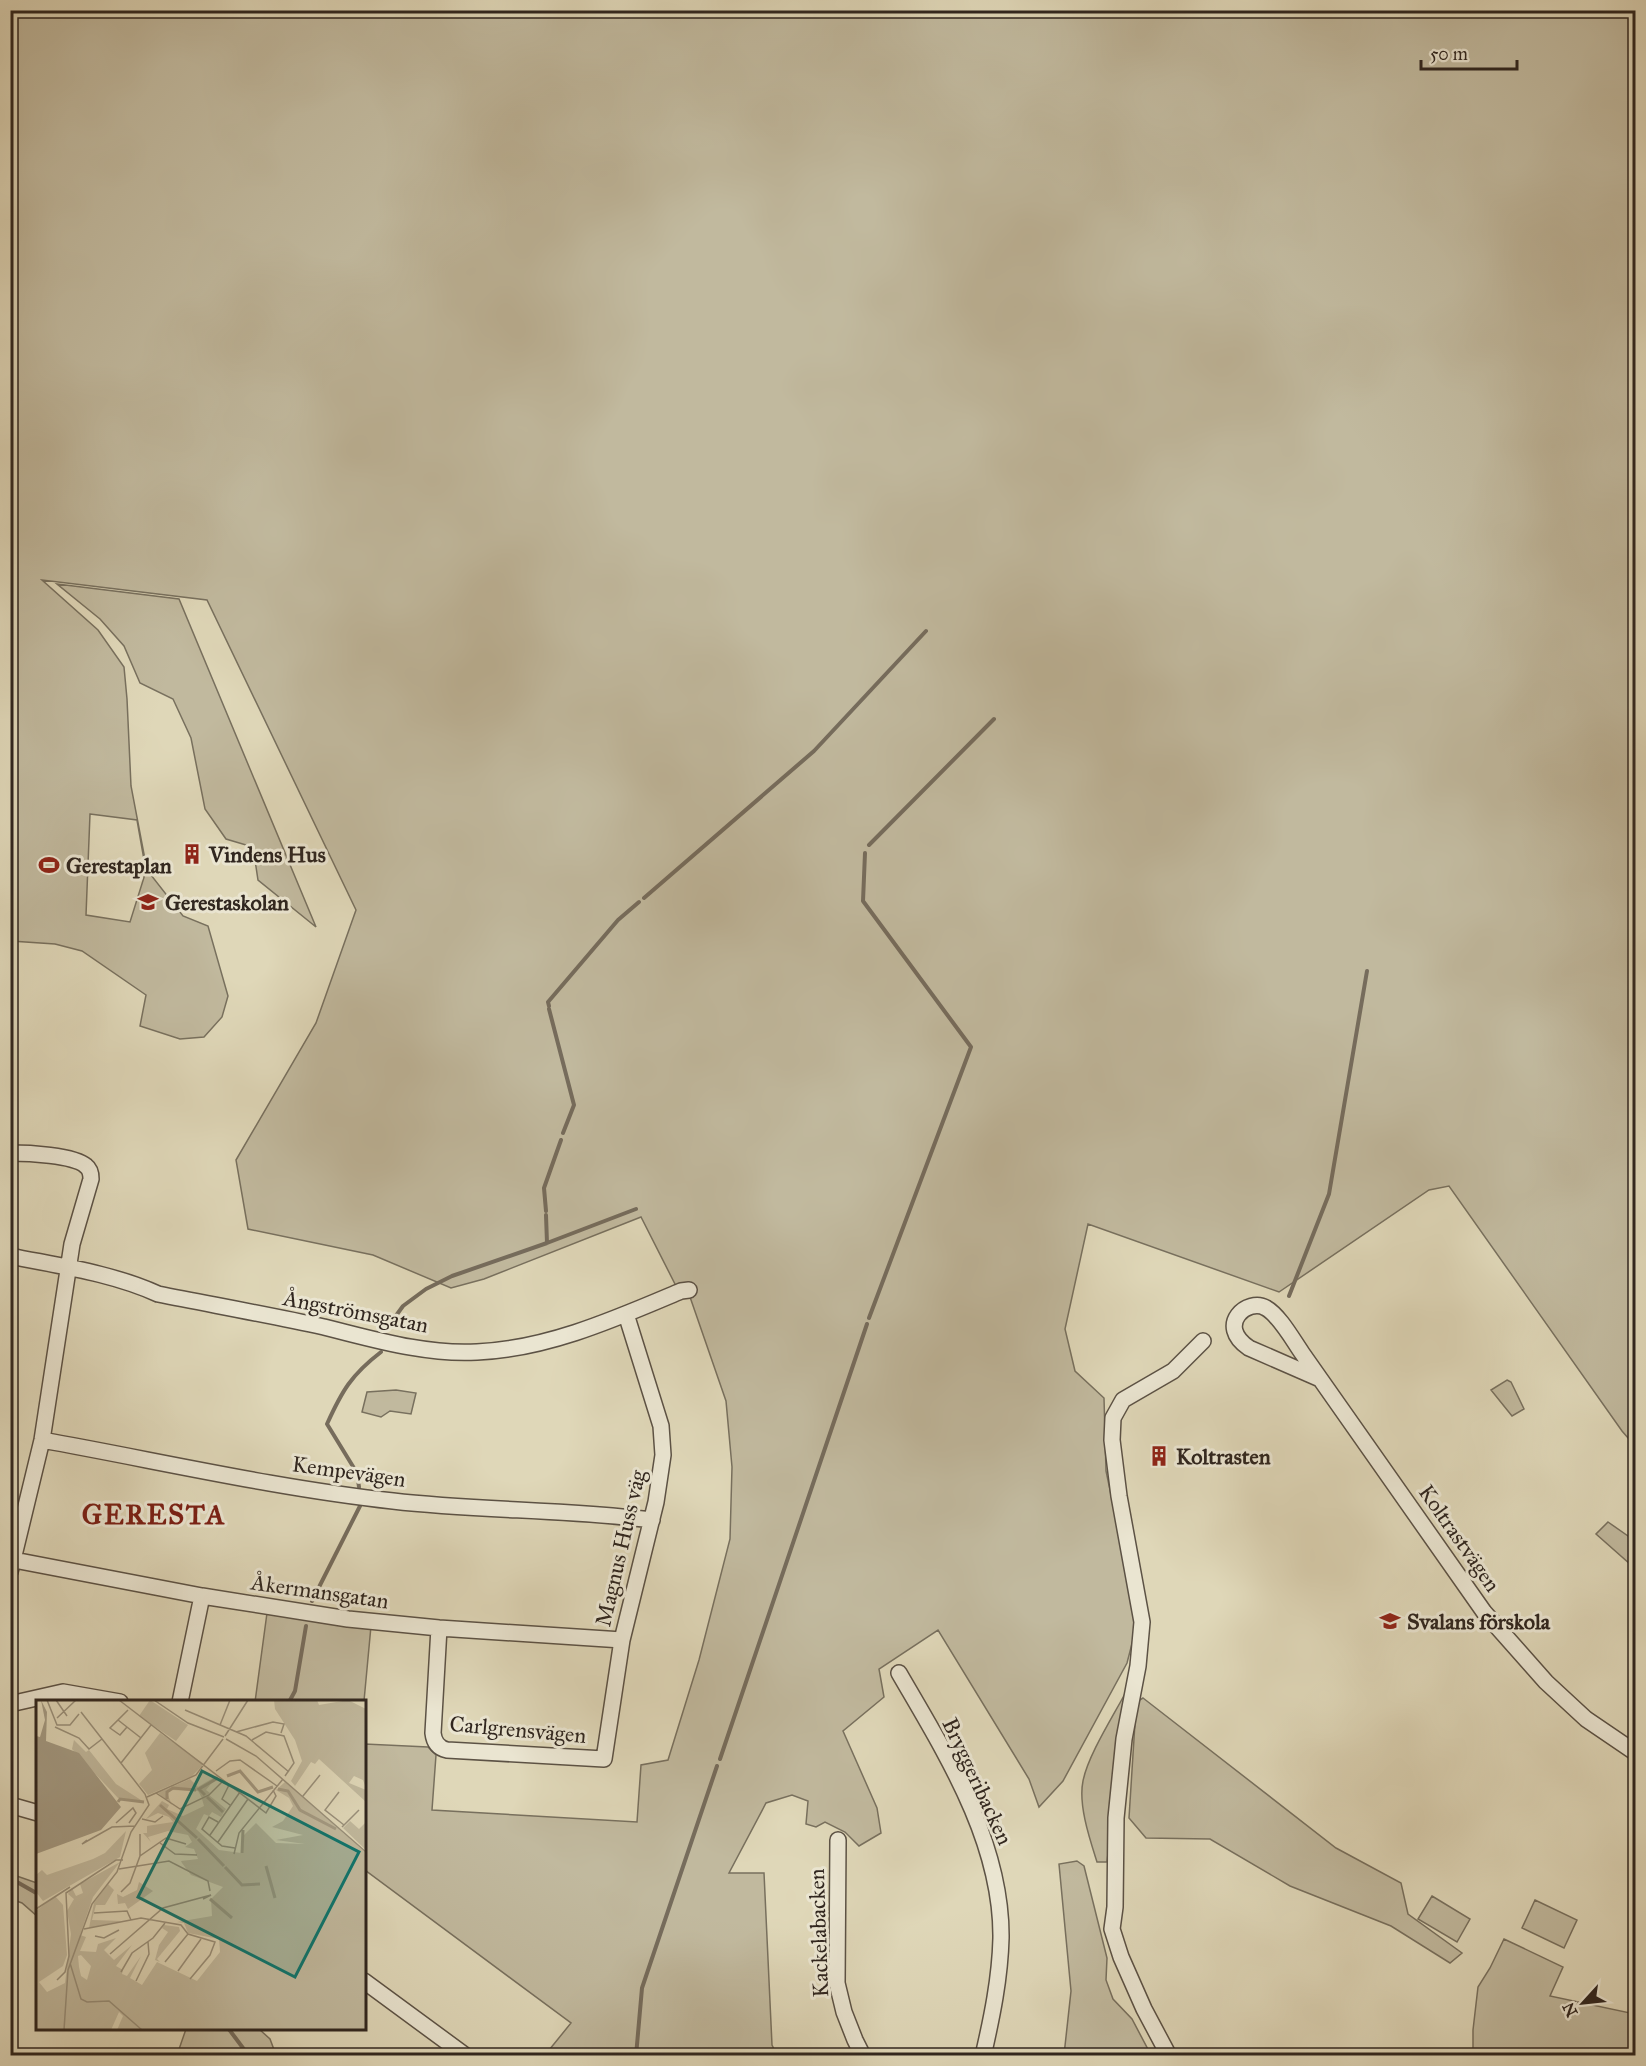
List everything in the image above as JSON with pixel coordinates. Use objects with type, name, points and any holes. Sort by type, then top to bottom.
[{"type":"street","points":[[10,1153],[47,1155],[83,1164],[90,1172],[91,1179],[72,1244],[42,1440],[12,1566]]},
{"type":"street","name":"Ångströmsgatan","points":[[10,1256],[144,1287],[158,1294],[385,1341],[452,1352],[507,1349],[554,1339],[689,1290]]},
{"type":"street","name":"Koltrastvägen","points":[[1320,1379],[1249,1348],[1234,1333],[1233,1325],[1236,1317],[1255,1305],[1265,1307],[1274,1315],[1320,1379],[1484,1612],[1546,1682],[1586,1719],[1635,1753]]},
{"type":"street","name":"Magnus Huss väg","points":[[604,1759],[622,1640],[652,1520],[663,1455],[661,1426],[626,1314]]},
{"type":"street","points":[[1170,2055],[1144,2009],[1112,1926],[1115,1907],[1116,1818],[1124,1739],[1142,1641],[1142,1622],[1119,1496],[1112,1440],[1113,1419],[1123,1400],[1173,1371],[1203,1341]]},
{"type":"street","name":"Kempevägen","points":[[42,1440],[315,1491],[396,1502],[613,1515],[652,1520]]},
{"type":"street","name":"Åkermansgatan","points":[[12,1566],[341,1618],[439,1628],[622,1640]]},
{"type":"street","points":[[180,1700],[202,1596]]},
{"type":"street","name":"Carlgrensvägen","points":[[439,1628],[433,1733],[440,1747],[447,1750],[604,1759]]},
{"type":"street","name":"Bryggeribacken","points":[[899,1673],[958,1781],[978,1824],[990,1860],[998,1901],[999,1974],[983,2055]]},
{"type":"street","points":[[10,1704],[63,1692],[114,1700]]},
{"type":"street","points":[[10,1805],[36,1812]]},
{"type":"street","name":"Kackelabacken","points":[[838,1840],[837,1983],[844,2012],[863,2055]]},
{"type":"street","points":[[366,1982],[466,2055]]},
{"type":"shaded area","points":[[10,11],[1635,11],[1635,1446],[1622,1431],[1449,1186],[1429,1190],[1279,1292],[1088,1224],[1065,1329],[1075,1371],[1104,1398],[1106,1471],[1133,1600],[1135,1632],[1127,1663],[1063,1781],[1039,1807],[1029,1779],[938,1630],[879,1669],[884,1697],[843,1731],[877,1808],[881,1833],[859,1846],[845,1832],[825,1822],[816,1827],[806,1824],[808,1801],[792,1795],[766,1803],[729,1873],[764,1873],[772,2045],[777,2055],[545,2055],[571,2023],[366,1871],[366,1744],[428,1747],[436,1755],[432,1810],[637,1822],[641,1765],[668,1760],[699,1660],[730,1539],[732,1467],[726,1401],[690,1297],[676,1286],[641,1217],[484,1279],[451,1288],[373,1255],[248,1229],[236,1160],[316,1023],[356,910],[207,600],[42,580],[98,630],[124,667],[131,786],[147,870],[183,916],[208,926],[228,996],[222,1017],[204,1037],[180,1039],[140,1026],[146,995],[82,951],[55,944],[11,941]],"holes":[[[90,814],[137,820],[146,871],[130,922],[86,915]]]},
{"type":"shaded area","points":[[57,584],[179,599],[316,927],[258,880],[253,847],[226,839],[205,809],[191,738],[173,699],[140,683],[124,646],[100,619]]},
{"type":"shaded area","points":[[1507,1380],[1511,1382],[1524,1409],[1512,1416],[1491,1390]]},
{"type":"shaded area","points":[[396,1390],[416,1393],[411,1414],[390,1411],[381,1417],[362,1412],[367,1392]]},
{"type":"shaded area","points":[[1608,1522],[1635,1544],[1635,1560],[1630,1564],[1596,1534]]},
{"type":"shaded area","points":[[267,1613],[371,1626],[364,1700],[255,1700]]},
{"type":"shaded area","points":[[1127,1690],[1107,1862],[1097,1862],[1083,1811],[1083,1781],[1096,1747]]},
{"type":"shaded area","points":[[1143,1698],[1336,1848],[1401,1883],[1408,1914],[1462,1953],[1450,1963],[1391,1926],[1290,1886],[1210,1839],[1146,1838],[1129,1818],[1136,1707],[1138,1701]]},
{"type":"shaded area","points":[[1077,1861],[1084,1866],[1107,1958],[1106,1980],[1113,1999],[1132,2019],[1151,2055],[1064,2055],[1071,1991],[1059,1864]]},
{"type":"shaded area","points":[[11,1874],[36,1883],[36,1915],[22,1903],[11,1899]]},
{"type":"shaded area","points":[[1432,1896],[1470,1919],[1457,1942],[1418,1919]]},
{"type":"shaded area","points":[[1535,1900],[1577,1920],[1564,1948],[1522,1928]]},
{"type":"shaded area","points":[[1504,1939],[1563,1967],[1550,1996],[1635,2014],[1635,2055],[1473,2055],[1473,2030],[1478,1987]]},
{"type":"shaded area","points":[[186,2030],[260,2030],[270,2039],[276,2055],[177,2055]]},
{"type":"waterway","points":[[644,898],[814,751],[926,631]]},
{"type":"waterway","points":[[869,845],[994,719]]},
{"type":"waterway","points":[[865,853],[863,901],[971,1047],[869,1318]]},
{"type":"waterway","points":[[549,1006],[548,1002],[618,920],[639,902]]},
{"type":"waterway","points":[[1289,1296],[1329,1194],[1367,971]]},
{"type":"waterway","points":[[549,1009],[574,1105],[563,1133]]},
{"type":"waterway","points":[[546,1211],[544,1188],[561,1140]]},
{"type":"waterway","points":[[387,1328],[403,1306],[426,1289],[452,1276],[636,1209]]},
{"type":"waterway","points":[[546,1215],[547,1243]]},
{"type":"waterway","points":[[720,1759],[867,1324]]},
{"type":"waterway","points":[[359,1487],[357,1473],[327,1424],[348,1384],[381,1352]]},
{"type":"waterway","points":[[312,1601],[360,1506]]},
{"type":"waterway","points":[[290,1700],[295,1691],[306,1626]]},
{"type":"waterway","points":[[636,2056],[642,1988],[717,1766]]},
{"type":"waterway","points":[[10,1878],[36,1893]]},
{"type":"waterway","points":[[230,2030],[249,2056]]},
{"type":"place","name":"Vindens Hus","points":[[192,854]]},
{"type":"place","name":"Gerestaplan","points":[[49,865]]},
{"type":"place","name":"Gerestaskolan","points":[[148,902]]},
{"type":"place","name":"Koltrasten","points":[[1159,1456]]},
{"type":"place","name":"Svalans förskola","points":[[1390,1621]]},
{"type":"district","name":"GERESTA","points":[[154,1514]]}]
